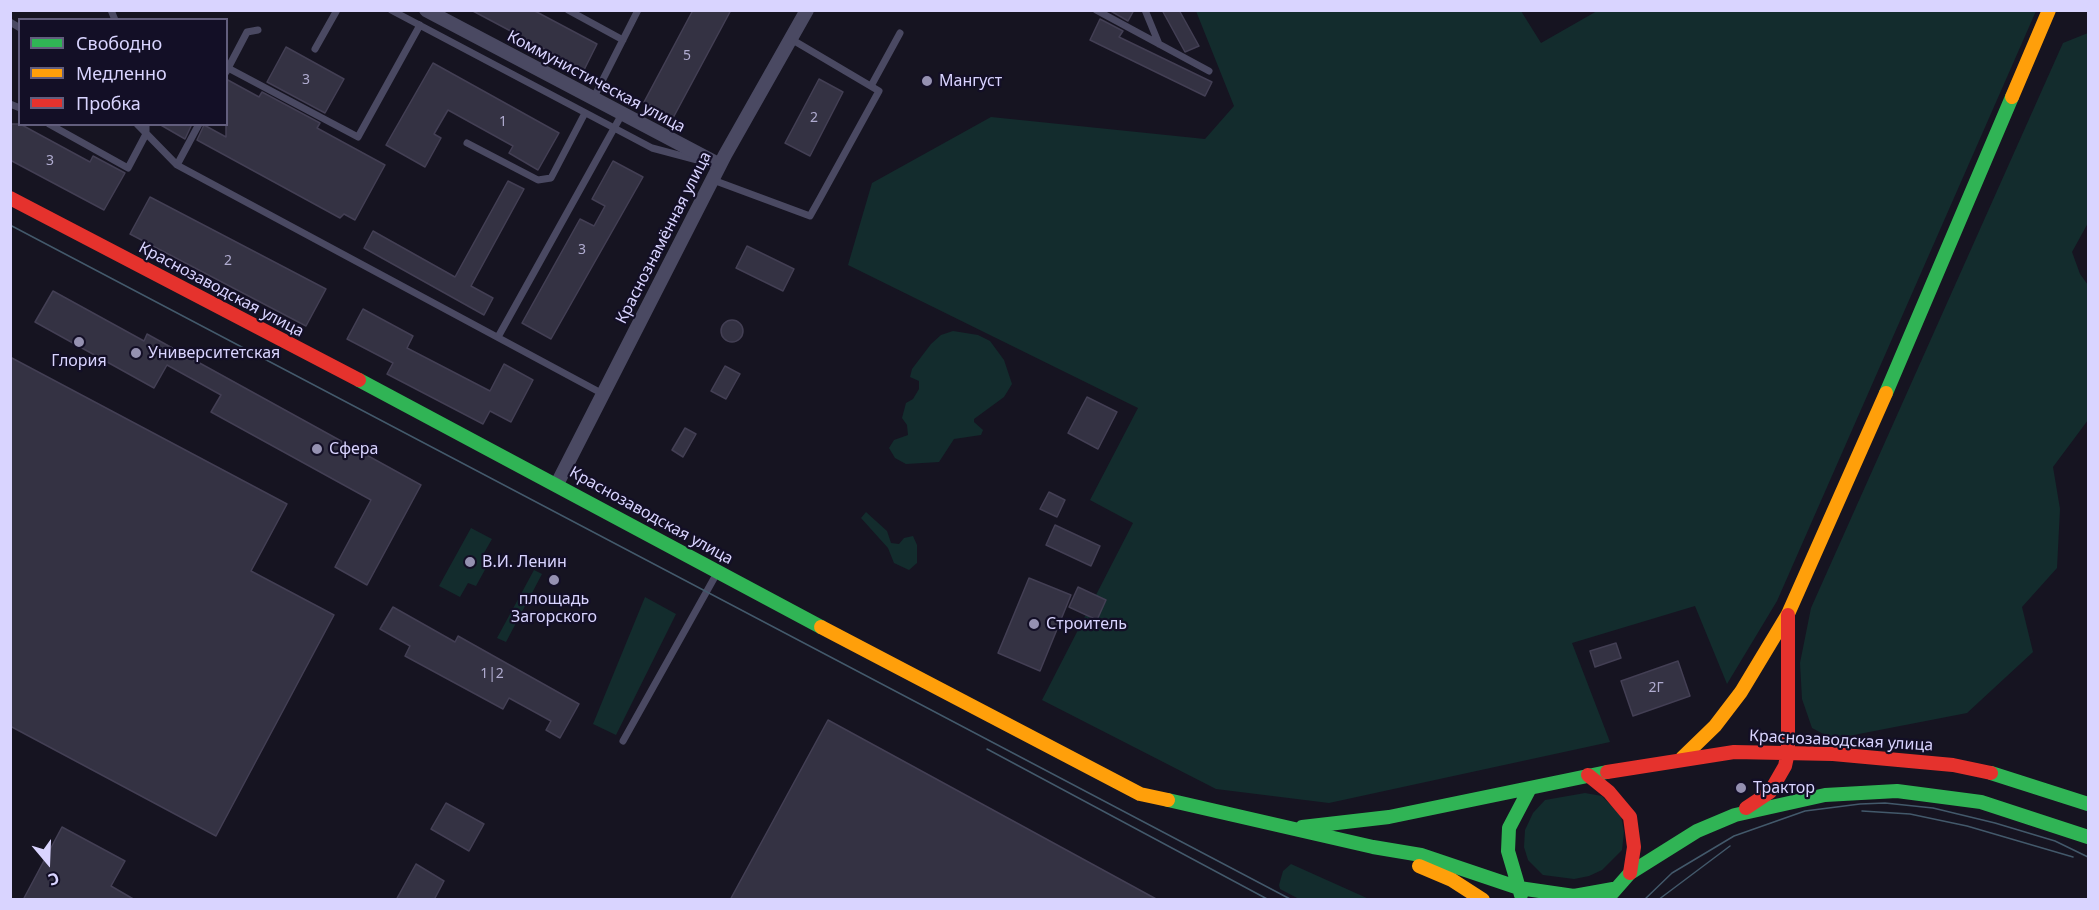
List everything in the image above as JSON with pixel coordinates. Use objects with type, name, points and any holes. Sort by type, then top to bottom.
[{"type":"main road","points":[[1682,758],[1715,726],[1741,692],[1788,614],[1917,321],[2049,10]]},
{"type":"main road","name":"Краснозаводская улица","points":[[10,198],[557,483],[918,680],[1140,794],[1373,847]]},
{"type":"main road","points":[[1735,815],[1770,792],[1785,766],[1788,752],[1788,614]]},
{"type":"main road","name":"Краснозаводская улица","points":[[1588,775],[1682,758],[1734,752],[1788,752],[1953,765],[2010,777],[2088,804]]},
{"type":"main road","points":[[1289,828],[1389,817],[1529,790],[1588,775],[1609,792],[1630,817],[1634,847],[1630,873]]},
{"type":"main road","points":[[1520,894],[1508,851],[1509,828],[1529,790]]},
{"type":"main road","points":[[1373,847],[1421,855],[1520,894],[1574,896],[1610,894],[1630,873],[1697,831],[1735,815],[1825,795],[1861,790],[1897,791],[1981,802],[2088,837]]},
{"type":"main road","points":[[1373,847],[1452,880],[1483,900]]},
{"type":"street","name":"Коммунистическая улица","points":[[426,10],[720,165]]},
{"type":"street","name":"Краснознамённая улица","points":[[557,483],[712,180],[807,10]]},
{"type":"lane","points":[[315,49],[337,10]]},
{"type":"lane","points":[[391,10],[652,148],[720,165]]},
{"type":"lane","points":[[568,10],[623,40]]},
{"type":"lane","points":[[593,99],[638,10]]},
{"type":"lane","points":[[1096,10],[1209,71]]},
{"type":"lane","points":[[1145,10],[1159,44]]},
{"type":"lane","points":[[228,71],[358,137],[420,26]]},
{"type":"lane","points":[[228,68],[247,32],[258,30]]},
{"type":"lane","points":[[871,87],[900,33]]},
{"type":"lane","points":[[712,180],[810,216],[879,91],[790,39]]},
{"type":"lane","points":[[467,143],[538,180],[551,178],[585,113]]},
{"type":"lane","points":[[498,337],[622,114]]},
{"type":"lane","points":[[53,126],[128,168],[146,134],[146,126]]},
{"type":"lane","points":[[139,126],[177,165],[603,394]]},
{"type":"lane","points":[[177,165],[198,126]]},
{"type":"lane","points":[[623,741],[718,571]]},
{"type":"green space","points":[[1196,11],[1521,11],[1541,43],[1597,11],[2036,11],[1777,601],[1727,684],[1695,606],[1572,643],[1610,742],[1329,803],[1216,789],[1042,700],[1133,523],[1090,500],[1138,408],[848,265],[872,183],[991,117],[1205,139],[1234,106]]},
{"type":"green space","points":[[2088,33],[2088,223],[2072,252],[2080,274],[2088,285],[2088,420],[2053,467],[2060,509],[2057,568],[2022,607],[2033,652],[1967,713],[1833,739],[1812,728],[1802,699],[1800,663],[1811,608],[2063,43]]},
{"type":"green space","points":[[953,331],[978,335],[990,341],[1004,360],[1012,384],[1004,397],[974,419],[974,422],[983,430],[981,435],[954,439],[939,462],[906,464],[895,458],[889,448],[894,440],[908,435],[907,425],[902,418],[906,403],[913,399],[919,389],[919,381],[910,377],[912,369],[931,344],[941,335]]},
{"type":"green space","points":[[866,512],[887,531],[891,543],[899,544],[904,538],[913,536],[917,545],[917,563],[909,570],[894,563],[888,548],[861,518]]},
{"type":"green space","points":[[471,528],[492,539],[484,553],[492,557],[476,586],[468,583],[460,597],[439,586]]},
{"type":"green space","points":[[534,570],[542,574],[506,642],[497,638]]},
{"type":"green space","points":[[645,597],[676,614],[616,735],[593,724]]},
{"type":"green space","points":[[1585,793],[1602,796],[1621,816],[1624,832],[1622,850],[1602,870],[1589,876],[1574,879],[1543,875],[1528,860],[1524,847],[1525,830],[1533,813],[1545,800]]},
{"type":"green space","points":[[1291,864],[1369,899],[1299,899],[1280,889],[1279,885],[1283,871]]},
{"type":"building","points":[[471,10],[533,10],[597,44],[584,70]]},
{"type":"building","points":[[693,10],[731,10],[673,118],[644,102]]},
{"type":"building","points":[[1109,10],[1134,10],[1128,21]]},
{"type":"building","points":[[1162,10],[1179,10],[1199,46],[1185,52]]},
{"type":"building","points":[[1100,19],[1123,31],[1119,37],[1212,82],[1205,96],[1090,40]]},
{"type":"building","points":[[286,47],[344,79],[325,113],[267,82]]},
{"type":"building","points":[[433,63],[559,133],[538,170],[509,153],[513,146],[448,110],[434,134],[441,138],[425,167],[386,145]]},
{"type":"building","points":[[819,79],[843,92],[810,156],[785,143]]},
{"type":"building","points":[[228,80],[259,97],[262,92],[320,123],[317,128],[385,165],[355,220],[344,214],[340,218],[197,140],[204,126],[226,137]]},
{"type":"building","points":[[10,124],[18,124],[90,162],[93,156],[125,173],[104,210],[10,160]]},
{"type":"building","points":[[162,126],[191,126],[185,139]]},
{"type":"building","points":[[613,161],[643,177],[551,339],[522,323],[580,219],[594,226],[605,206],[592,199]]},
{"type":"building","points":[[508,181],[524,189],[471,286],[493,298],[484,315],[364,248],[373,231],[455,277]]},
{"type":"building","points":[[150,197],[326,289],[306,326],[130,234]]},
{"type":"building","points":[[747,246],[794,269],[783,291],[736,268]]},
{"type":"building","name":"Сфера","points":[[53,291],[144,341],[147,334],[421,485],[367,585],[335,567],[371,500],[211,412],[221,395],[167,365],[154,388],[35,322]]},
{"type":"building","points":[[363,309],[413,336],[407,348],[490,391],[504,364],[533,380],[511,422],[490,411],[483,424],[387,374],[393,363],[347,339]]},
{"type":"building","points":[[732,320],[740,323],[743,331],[740,339],[732,342],[724,339],[721,331],[724,323]]},
{"type":"building","points":[[10,357],[287,504],[251,571],[334,615],[216,836],[10,726]]},
{"type":"building","points":[[725,366],[740,374],[726,399],[711,391]]},
{"type":"building","points":[[1087,397],[1117,412],[1098,449],[1068,433]]},
{"type":"building","points":[[685,428],[696,434],[683,457],[672,450]]},
{"type":"building","points":[[1049,492],[1065,500],[1057,517],[1040,509]]},
{"type":"building","points":[[1055,525],[1100,546],[1091,566],[1046,545]]},
{"type":"building","name":"Строитель","points":[[1029,578],[1071,595],[1040,671],[998,653]]},
{"type":"building","points":[[1078,587],[1106,600],[1097,620],[1069,607]]},
{"type":"building","points":[[393,607],[455,642],[458,636],[579,704],[560,738],[546,730],[551,721],[509,698],[503,709],[405,656],[410,646],[380,629]]},
{"type":"building","points":[[1616,643],[1621,658],[1595,667],[1590,651]]},
{"type":"building","points":[[1678,661],[1690,696],[1633,716],[1621,681]]},
{"type":"building","points":[[828,720],[1158,900],[730,900]]},
{"type":"building","points":[[446,803],[484,824],[469,851],[431,829]]},
{"type":"building","points":[[62,827],[125,861],[111,886],[135,900],[23,900]]},
{"type":"building","points":[[416,864],[444,881],[434,900],[396,900]]},
{"type":"tram line","points":[[10,225],[1292,900]]},
{"type":"tram line","points":[[987,749],[1269,900]]},
{"type":"tram line","points":[[1644,900],[1672,873],[1734,836],[1805,811],[1860,804],[1885,803],[1933,808],[2055,841],[2088,857]]},
{"type":"tram line","points":[[1862,811],[1910,814],[1967,826],[2073,857]]},
{"type":"tram line","points":[[1658,900],[1730,846]]},
{"type":"traffic: fast","points":[[1886,393],[2012,97]]},
{"type":"traffic: fast","points":[[359,380],[821,627]]},
{"type":"traffic: fast","points":[[1302,827],[1389,817],[1607,772]]},
{"type":"traffic: fast","points":[[1991,773],[2088,804]]},
{"type":"traffic: fast","points":[[1521,895],[1508,851],[1509,828],[1529,790]]},
{"type":"traffic: fast","points":[[1608,898],[1630,873],[1697,831],[1735,815],[1825,795],[1897,791],[1981,802],[2088,837]]},
{"type":"traffic: fast","points":[[1168,800],[1373,847],[1421,855],[1519,888],[1574,896],[1613,889]]},
{"type":"traffic: slow","points":[[2012,97],[2049,10]]},
{"type":"traffic: slow","points":[[1682,758],[1715,726],[1741,692],[1788,614],[1886,393]]},
{"type":"traffic: slow","points":[[821,627],[1140,794],[1168,800]]},
{"type":"traffic: slow","points":[[1419,866],[1452,880],[1483,900]]},
{"type":"traffic: jam","points":[[10,198],[359,380]]},
{"type":"traffic: jam","points":[[1746,808],[1770,792],[1785,766],[1788,752],[1788,615]]},
{"type":"traffic: jam","points":[[1607,772],[1734,752],[1833,754],[1953,765],[1991,773]]},
{"type":"traffic: jam","points":[[1588,775],[1609,792],[1630,817],[1634,847],[1630,873]]},
{"type":"place","name":"Мангуст","points":[[927,81]]},
{"type":"place","name":"Глория","points":[[79,342]]},
{"type":"place","name":"Университетская","points":[[136,353]]},
{"type":"place","name":"Сфера","points":[[317,449]]},
{"type":"place","name":"В.И. Ленин","points":[[470,562]]},
{"type":"place","name":"площадь Загорского","points":[[554,580]]},
{"type":"place","name":"Строитель","points":[[1034,624]]},
{"type":"place","name":"Трактор","points":[[1741,788]]}]
